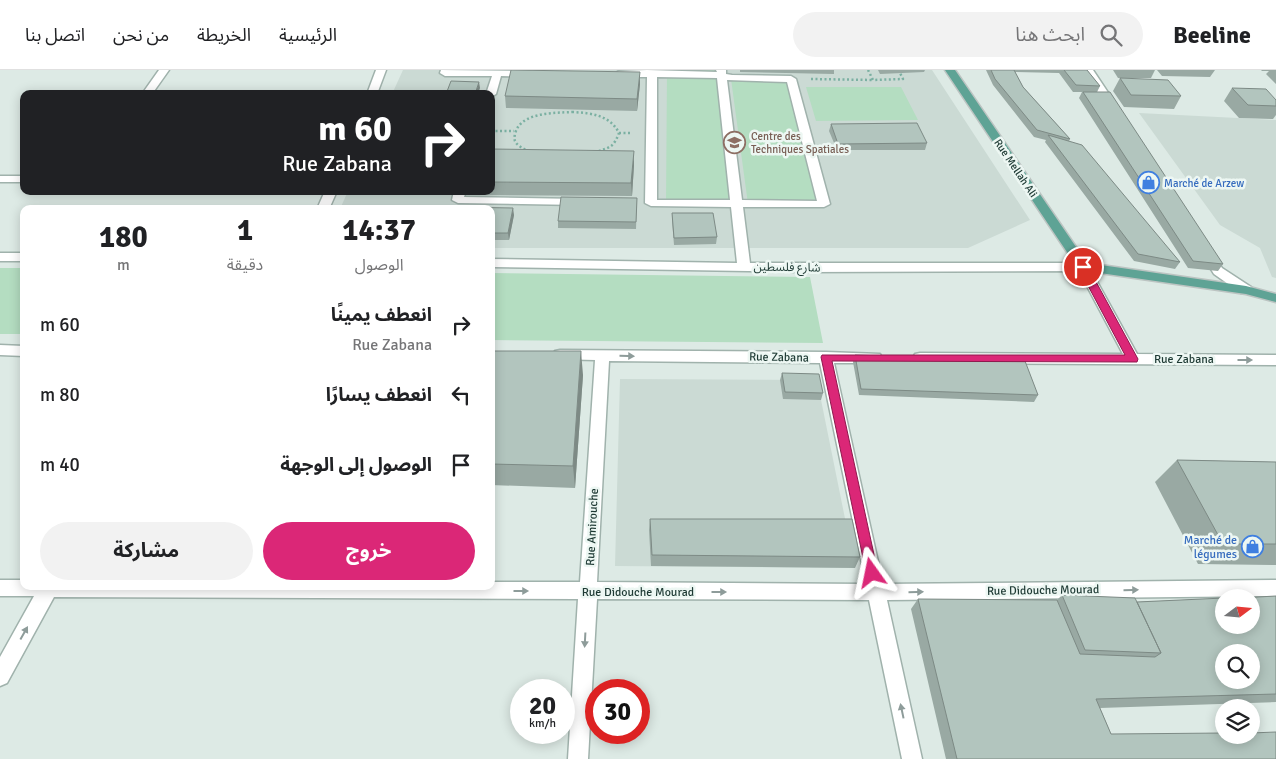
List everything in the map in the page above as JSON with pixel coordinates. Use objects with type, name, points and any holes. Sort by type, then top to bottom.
[{"type":"main road","name":"Rue Mellah Ali","points":[[950,70],[1083,267]]},
{"type":"main road","points":[[1083,267],[1246,290],[1276,298]]},
{"type":"street","points":[[150,90],[164,70]]},
{"type":"street","points":[[374,90],[381,70]]},
{"type":"street","points":[[446,70],[445,72],[544,74]]},
{"type":"street","points":[[1088,70],[1122,122]]},
{"type":"street","points":[[608,74],[652,72],[721,73],[731,78],[791,79],[824,204],[646,203],[652,72]]},
{"type":"street","points":[[721,73],[744,266]]},
{"type":"street","points":[[492,90],[497,74]]},
{"type":"street","points":[[0,179],[20,178]]},
{"type":"street","points":[[459,195],[458,200],[593,202]]},
{"type":"street","points":[[1202,246],[1218,271],[1246,290]]},
{"type":"street","points":[[0,257],[20,257]]},
{"type":"street","name":"شارع فلسطين","points":[[495,263],[1083,267]]},
{"type":"street","points":[[1083,267],[1133,359]]},
{"type":"street","points":[[0,350],[20,351]]},
{"type":"street","name":"Rue Zabana","points":[[547,355],[886,358]]},
{"type":"street","name":"Rue Amirouche","points":[[578,759],[602,355]]},
{"type":"street","points":[[826,357],[912,759]]},
{"type":"street","name":"Rue Zabana","points":[[905,358],[1276,360]]},
{"type":"street","name":"Rue Didouche Mourad","points":[[0,588],[20,588]]},
{"type":"street","name":"Rue Didouche Mourad","points":[[318,590],[876,592],[1276,588]]},
{"type":"street","points":[[0,676],[48,590]]},
{"type":"path","points":[[868,70],[874,80]]},
{"type":"path","points":[[791,79],[874,80],[904,78],[900,73]]},
{"type":"path","points":[[495,131],[514,131],[525,120],[548,114],[572,112],[606,118],[617,127],[619,133],[617,139],[604,149],[584,154],[554,154],[525,150],[518,146],[514,139],[514,131]]},
{"type":"shaded area","name":"Centre des Techniques Spatiales","points":[[403,70],[932,70],[1030,220],[968,248],[495,248],[495,205],[342,205],[346,195],[495,195],[495,90],[394,90]]},
{"type":"shaded area","points":[[1139,113],[1276,120],[1276,278],[1272,277],[1260,248],[1220,225]]},
{"type":"shaded area","points":[[620,379],[817,380],[855,568],[615,566]]},
{"type":"green space","points":[[667,70],[721,70],[738,205],[666,203]]},
{"type":"green space","points":[[731,79],[791,79],[824,204],[748,204]]},
{"type":"green space","points":[[806,87],[901,87],[918,120],[816,121]]},
{"type":"green space","points":[[0,268],[20,268],[20,334],[0,334]]},
{"type":"green space","points":[[495,273],[810,277],[823,343],[495,340]]},
{"type":"building","points":[[511,70],[640,72],[637,99],[505,96]]},
{"type":"building","points":[[991,70],[1014,70],[1023,87],[1070,139],[1037,130],[995,79]]},
{"type":"building","points":[[1064,70],[1087,70],[1100,86],[1076,85]]},
{"type":"building","points":[[1120,78],[1168,80],[1181,96],[1131,95]]},
{"type":"building","points":[[451,81],[479,82],[476,90],[448,90]]},
{"type":"building","points":[[1232,88],[1266,89],[1276,100],[1276,106],[1248,105]]},
{"type":"building","name":"Marché de Arzew","points":[[1083,92],[1110,92],[1223,264],[1193,261]]},
{"type":"building","points":[[917,123],[927,143],[838,144],[831,124]]},
{"type":"building","points":[[1048,135],[1082,145],[1180,262],[1138,254]]},
{"type":"building","points":[[495,149],[634,151],[631,183],[495,182]]},
{"type":"building","points":[[561,197],[637,198],[636,222],[558,221]]},
{"type":"building","points":[[495,208],[513,208],[508,233],[495,233]]},
{"type":"building","points":[[672,213],[713,213],[717,237],[674,238]]},
{"type":"building","points":[[495,351],[581,351],[573,466],[495,464]]},
{"type":"building","points":[[855,355],[1025,361],[1038,395],[861,389]]},
{"type":"building","points":[[782,373],[819,374],[823,393],[785,392]]},
{"type":"building","points":[[1177,460],[1276,462],[1276,544],[1223,544]]},
{"type":"building","points":[[650,519],[852,519],[860,557],[652,555]]},
{"type":"building","points":[[1062,595],[1135,598],[1161,653],[1085,650]]},
{"type":"building","points":[[1276,596],[1276,694],[1096,699],[1111,734],[1215,733],[1215,744],[1260,744],[1260,733],[1276,732],[1276,759],[957,759],[918,599],[1057,600],[1080,654],[1155,657],[1161,653],[1137,602],[1215,598],[1215,634],[1260,634],[1260,597]]},
{"type":"place","name":"Centre des Techniques Spatiales","points":[[735,142]]},
{"type":"place","name":"Marché de Arzew","points":[[1148,183]]},
{"type":"place","name":"Marché de légumes","points":[[1253,547]]},
{"type":"route","points":[[872,573],[826,357],[1133,359],[1083,267]]}]
